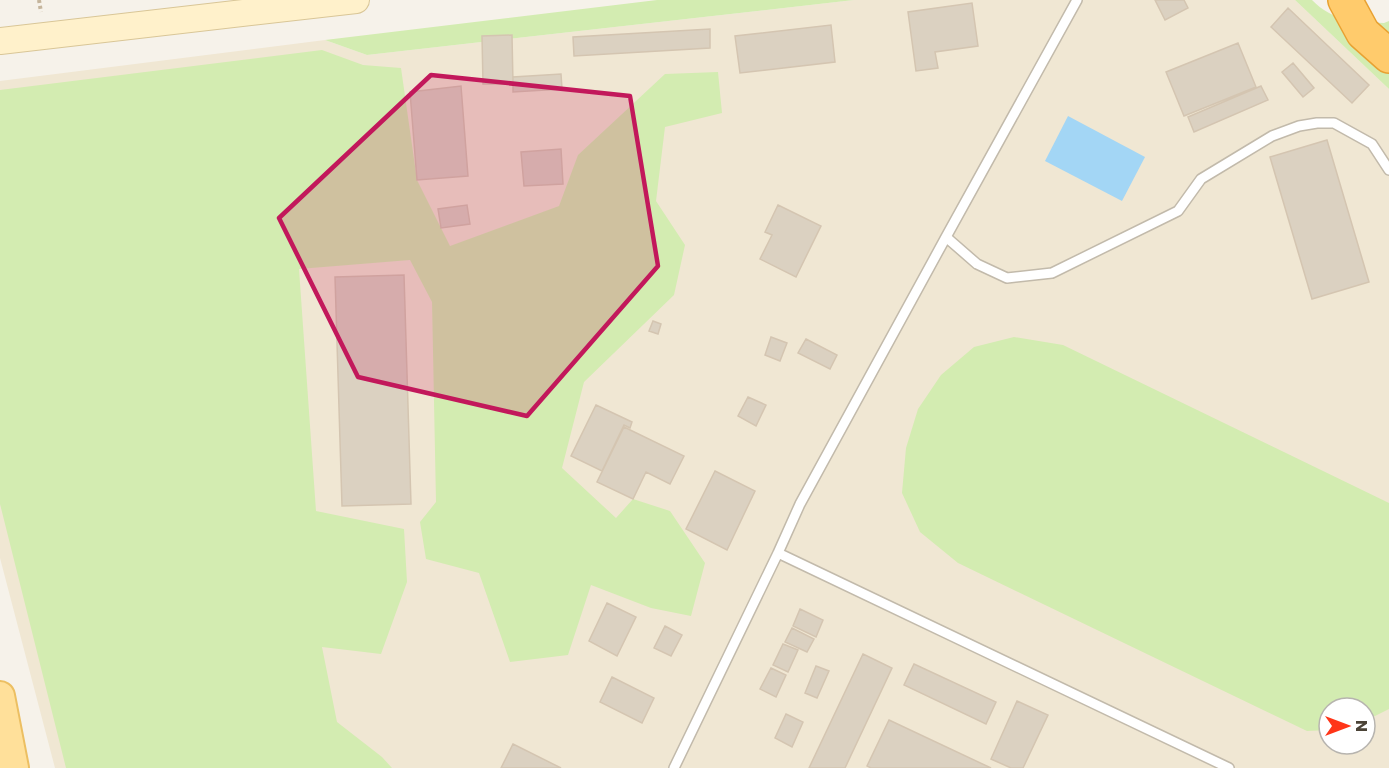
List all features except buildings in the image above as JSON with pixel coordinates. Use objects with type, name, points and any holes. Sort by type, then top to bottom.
[{"type":"highway","points":[[1345,0],[1363,33],[1389,56]]},
{"type":"main road","points":[[0,41],[356,0]]},
{"type":"main road","points":[[0,696],[12,761]]},
{"type":"lane","points":[[674,768],[800,504],[1077,0]]},
{"type":"lane","points":[[946,237],[977,264],[1007,278],[1052,273],[1178,211],[1201,179],[1272,136],[1299,126],[1317,123],[1334,123],[1372,144],[1389,170]]},
{"type":"lane","points":[[778,553],[1229,768]]},
{"type":"highlighted area","points":[[431,75],[630,96],[658,266],[527,416],[358,377],[279,218]]},
{"type":"shaded area","points":[[854,0],[1295,0],[1389,89],[1389,768],[55,768],[0,558],[0,81],[325,40],[367,55]]},
{"type":"green space","points":[[657,0],[854,0],[367,55],[325,40]]},
{"type":"green space","points":[[1295,0],[1312,0],[1328,13],[1345,19],[1384,23],[1389,21],[1389,89]]},
{"type":"green space","points":[[322,50],[363,65],[401,68],[417,180],[450,246],[559,206],[578,155],[665,74],[718,72],[722,113],[665,127],[656,201],[685,245],[674,295],[584,382],[562,468],[616,518],[633,499],[670,511],[705,563],[691,616],[651,608],[591,585],[568,655],[510,662],[479,573],[426,559],[420,522],[436,502],[432,302],[410,260],[299,269],[316,511],[404,529],[407,582],[381,654],[322,647],[337,722],[382,757],[392,768],[66,768],[0,504],[0,90]]},
{"type":"green space","points":[[1014,337],[1063,345],[1389,503],[1389,709],[1377,715],[1377,696],[1317,696],[1317,731],[1307,731],[958,563],[920,532],[902,493],[906,448],[918,409],[941,375],[974,347]]},
{"type":"water","points":[[1068,116],[1145,157],[1122,201],[1045,161]]}]
